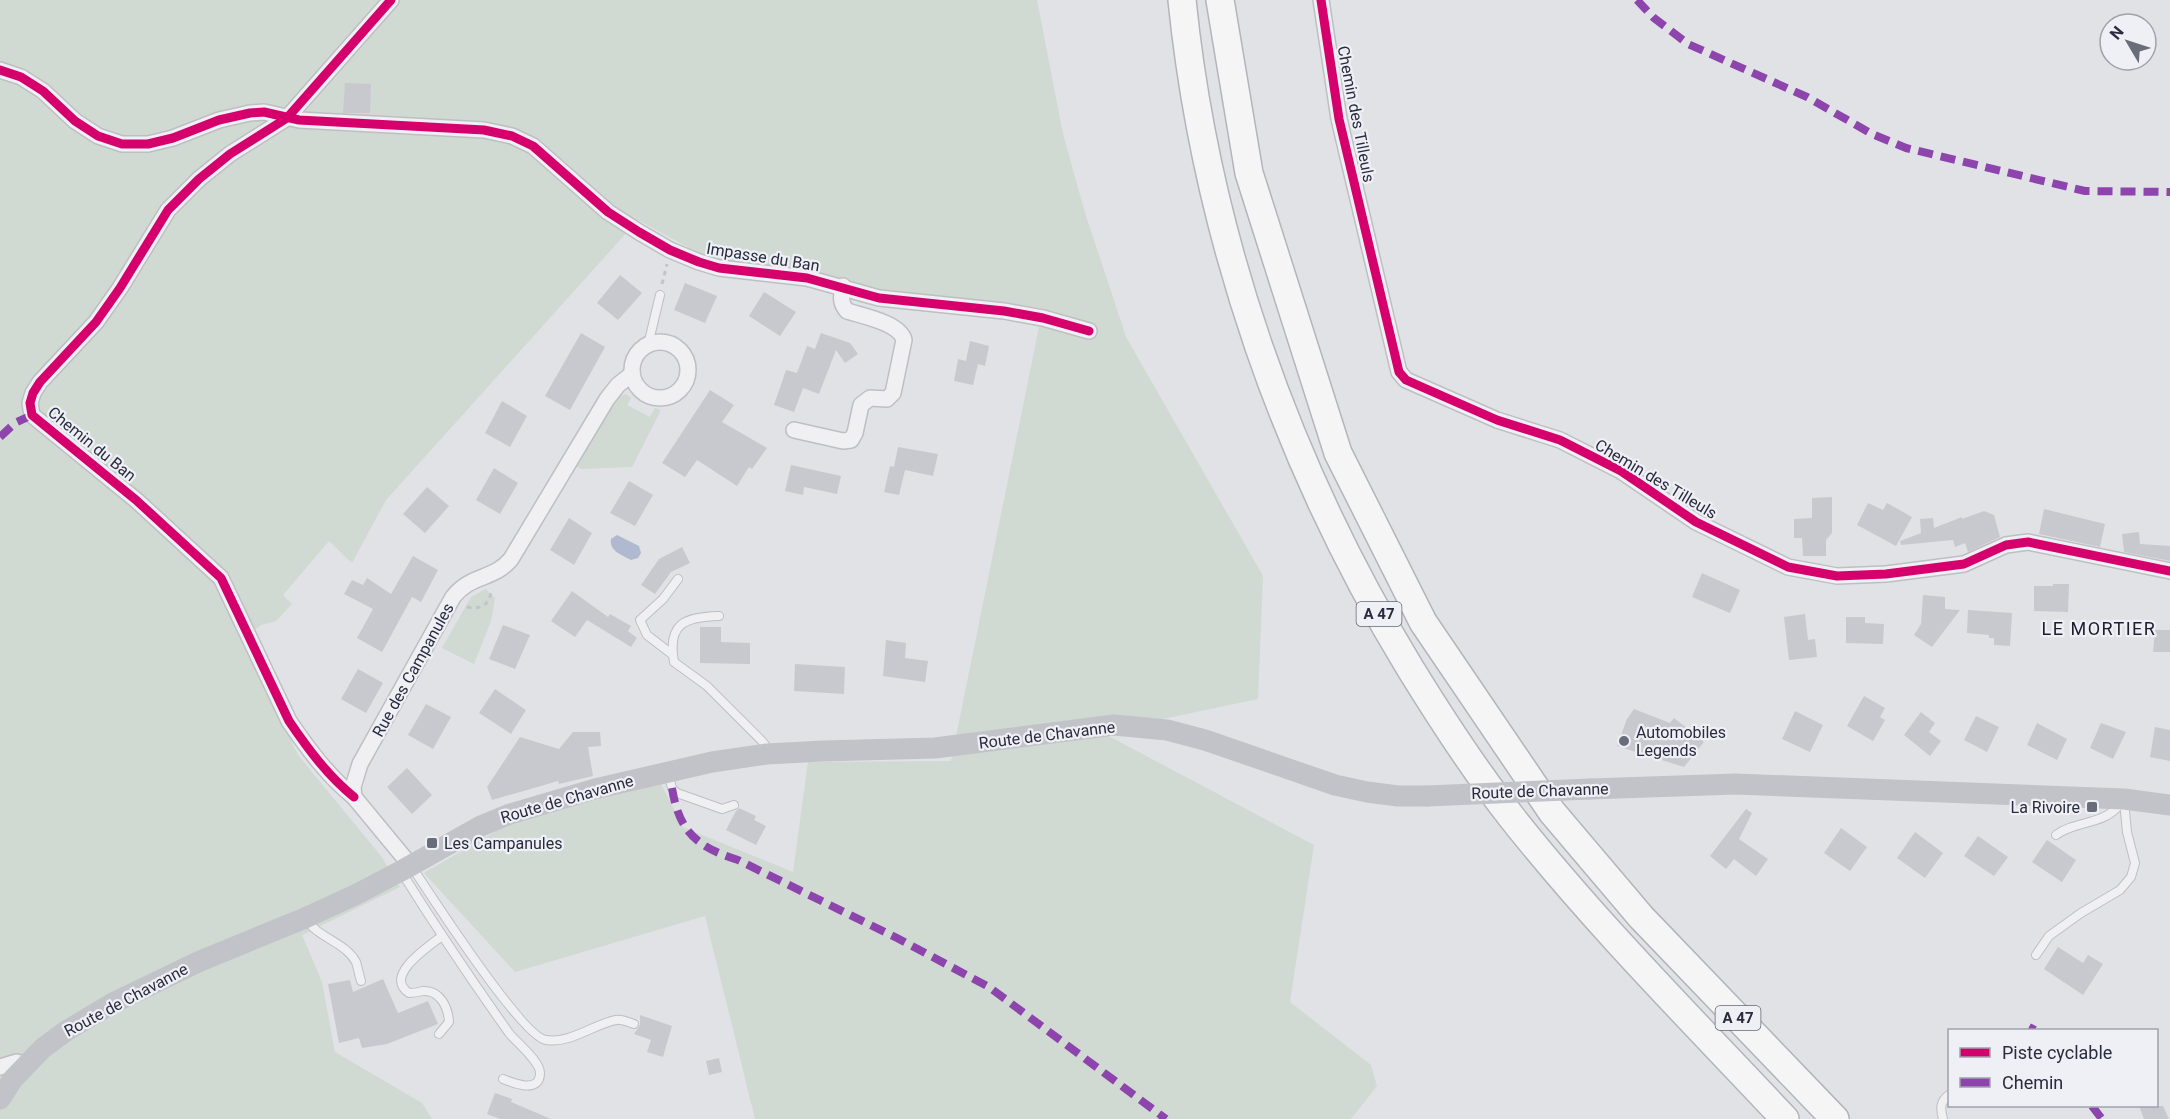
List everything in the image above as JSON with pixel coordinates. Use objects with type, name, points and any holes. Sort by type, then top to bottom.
[{"type":"highway","name":"A 47","points":[[1182,0],[1196,99],[1230,252],[1276,396],[1303,464],[1359,579],[1437,712],[1512,818],[1618,942],[1785,1119]]},
{"type":"highway","name":"A 47","points":[[1220,0],[1249,173],[1338,453],[1423,622],[1552,812],[1641,917],[1835,1119]]},
{"type":"main road","name":"Route de Chavanne","points":[[0,1099],[26,1065],[43,1048],[66,1031],[113,1004],[198,962],[305,918],[406,869],[481,826],[510,814],[595,789],[712,762],[767,754],[935,748],[1114,725],[1167,730],[1205,740],[1335,785],[1398,796],[1736,784],[2124,800],[2170,805]]},
{"type":"street","name":"Chemin du Ban","points":[[354,797],[338,785],[289,721],[221,578],[136,500],[32,415],[30,403],[40,382],[96,322],[120,288],[168,210],[199,179],[230,154],[287,118],[391,0]]},
{"type":"street","name":"Chemin des Tilleuls","points":[[1321,0],[1339,119],[1399,372],[1406,380],[1497,420],[1560,440],[1621,471],[1696,522],[1788,567],[1837,576],[1886,574],[1964,564],[2006,545],[2028,542],[2170,571]]},
{"type":"street","name":"Impasse du Ban","points":[[0,70],[21,77],[43,91],[75,121],[98,136],[122,144],[148,144],[219,120],[264,112],[287,118],[314,121],[484,130],[512,136],[533,146],[608,212],[670,250],[699,262],[719,268],[807,278],[843,286],[879,298],[1004,311],[1043,318],[1089,331]]},
{"type":"street","points":[[794,430],[843,441],[851,440],[855,433],[861,405],[870,398],[887,399],[893,393],[904,340],[903,333],[895,327],[847,311],[842,305],[843,286]]},
{"type":"street","points":[[632,374],[634,383],[640,391],[657,399],[675,394],[687,380],[687,361],[675,346],[667,343],[648,345]]},
{"type":"street","name":"Rue des Campanules","points":[[354,797],[353,787],[360,764],[453,597],[465,584],[495,572],[512,559],[607,399],[618,385],[632,374],[635,357],[648,345]]},
{"type":"street","points":[[354,797],[406,869]]},
{"type":"street","points":[[0,1067],[17,1062],[26,1065]]},
{"type":"lane","points":[[648,345],[660,295]]},
{"type":"lane","points":[[673,655],[647,635],[640,620],[663,599],[678,579]]},
{"type":"lane","points":[[719,616],[697,617],[681,625],[675,634],[674,662],[707,686],[762,741],[767,754]]},
{"type":"lane","points":[[668,772],[672,788],[677,793],[722,809],[734,805]]},
{"type":"lane","points":[[2056,835],[2073,826],[2088,824],[2113,812],[2124,800]]},
{"type":"lane","points":[[2036,955],[2054,932],[2120,890],[2131,877],[2135,863],[2126,825],[2124,800]]},
{"type":"lane","points":[[406,869],[442,936],[512,1037],[537,1064],[540,1072],[534,1084],[527,1086],[503,1079]]},
{"type":"lane","points":[[406,869],[494,987],[541,1040],[563,1038],[615,1020],[633,1024]]},
{"type":"lane","points":[[305,918],[311,928],[350,955],[356,963],[361,981]]},
{"type":"lane","points":[[439,1035],[449,1022],[449,1014],[440,997],[424,991],[409,993],[402,989],[400,982],[401,975],[409,964],[442,936]]},
{"type":"lane","points":[[1942,1119],[1940,1108],[1944,1097],[1948,1095]]},
{"type":"path","points":[[660,295],[670,250]]},
{"type":"shaded area","points":[[0,0],[1037,0],[1063,134],[1085,213],[1126,337],[1263,576],[1258,699],[1101,732],[1314,845],[1290,1002],[1371,1065],[1377,1086],[1351,1119],[755,1119],[705,916],[515,972],[424,873],[515,820],[661,784],[683,827],[793,872],[808,762],[951,761],[1039,327],[713,261],[638,220],[386,500],[352,563],[329,541],[283,595],[292,604],[276,621],[261,625],[242,639],[298,755],[381,856],[400,887],[302,935],[322,982],[335,1052],[422,1103],[432,1119],[0,1119]]},
{"type":"shaded area","points":[[626,394],[631,398],[627,405],[650,417],[655,408],[661,410],[632,467],[581,469],[576,466],[614,402]]},
{"type":"shaded area","points":[[486,589],[495,598],[491,621],[474,664],[442,648],[471,597]]},
{"type":"water","points":[[617,535],[639,546],[641,553],[638,558],[631,560],[614,550],[611,539]]},
{"type":"building","points":[[345,83],[371,84],[370,113],[343,113]]},
{"type":"building","points":[[620,275],[642,293],[618,320],[597,303]]},
{"type":"building","points":[[685,283],[717,296],[705,323],[674,310]]},
{"type":"building","points":[[764,292],[796,312],[780,336],[749,316]]},
{"type":"building","points":[[581,333],[605,347],[570,410],[545,396]]},
{"type":"building","points":[[821,333],[850,343],[858,354],[845,363],[836,350],[819,394],[803,388],[794,412],[774,405],[786,370],[797,373],[807,346],[815,349]]},
{"type":"building","points":[[970,341],[989,346],[985,366],[978,364],[973,385],[954,381],[958,359],[966,361]]},
{"type":"building","points":[[710,390],[734,405],[722,422],[767,448],[752,469],[749,467],[737,486],[697,460],[685,477],[662,463]]},
{"type":"building","points":[[502,401],[527,416],[510,447],[485,433]]},
{"type":"building","points":[[898,447],[938,454],[933,476],[905,470],[899,495],[884,492],[890,466],[894,467]]},
{"type":"building","points":[[791,465],[841,476],[837,494],[804,487],[803,495],[785,491]]},
{"type":"building","points":[[494,468],[518,483],[500,514],[476,500]]},
{"type":"building","points":[[629,481],[653,495],[635,526],[610,513]]},
{"type":"building","points":[[427,487],[449,506],[425,533],[403,514]]},
{"type":"building","points":[[1832,497],[1832,533],[1826,540],[1826,556],[1803,556],[1802,538],[1794,538],[1794,519],[1812,518],[1812,498]]},
{"type":"building","points":[[1868,503],[1883,510],[1887,503],[1912,517],[1896,546],[1857,525]]},
{"type":"building","points":[[2044,509],[2105,524],[2100,547],[2039,534]]},
{"type":"building","points":[[1984,511],[1994,515],[2000,537],[1968,552],[1965,543],[1955,547],[1953,540],[1901,545],[1900,541],[1921,533],[1920,519],[1933,518],[1934,528]]},
{"type":"building","points":[[569,518],[592,533],[574,565],[550,550]]},
{"type":"building","points":[[2139,532],[2140,544],[2170,546],[2170,561],[2124,552],[2122,534]]},
{"type":"building","points":[[682,547],[690,563],[671,572],[655,594],[641,585],[659,559]]},
{"type":"building","points":[[413,556],[438,570],[421,602],[412,597],[382,652],[357,638],[373,609],[344,594],[352,580],[363,585],[367,578],[391,594]]},
{"type":"building","points":[[1702,573],[1740,590],[1730,613],[1692,597]]},
{"type":"building","points":[[2053,584],[2069,584],[2068,612],[2034,611],[2034,586],[2053,586]]},
{"type":"building","points":[[572,591],[608,617],[610,614],[631,626],[628,631],[637,638],[631,647],[587,620],[575,637],[551,621]]},
{"type":"building","points":[[1923,595],[1945,597],[1945,609],[1960,610],[1932,647],[1914,635],[1921,624]]},
{"type":"building","points":[[1968,610],[2012,613],[2010,646],[1994,645],[1994,638],[1989,638],[1989,635],[1967,633]]},
{"type":"building","points":[[1805,614],[1808,640],[1815,639],[1817,657],[1789,660],[1784,617]]},
{"type":"building","points":[[1846,617],[1865,617],[1865,623],[1884,624],[1883,644],[1846,643]]},
{"type":"building","points":[[503,625],[530,635],[515,669],[489,659]]},
{"type":"building","points":[[700,627],[721,627],[721,642],[750,643],[750,664],[700,663]]},
{"type":"building","points":[[2155,630],[2170,630],[2170,652],[2153,652]]},
{"type":"building","points":[[886,640],[906,643],[905,658],[928,661],[925,682],[883,676]]},
{"type":"building","points":[[795,664],[845,667],[844,694],[794,691]]},
{"type":"building","points":[[358,669],[383,683],[366,713],[341,699]]},
{"type":"building","points":[[495,689],[526,710],[511,734],[479,713]]},
{"type":"building","points":[[1864,696],[1885,708],[1880,717],[1885,720],[1873,741],[1847,726]]},
{"type":"building","points":[[426,704],[451,717],[433,749],[408,735]]},
{"type":"building","points":[[1634,709],[1670,723],[1674,718],[1704,742],[1684,767],[1617,746],[1627,719]]},
{"type":"building","points":[[1795,711],[1823,725],[1810,752],[1782,739]]},
{"type":"building","points":[[1921,712],[1935,723],[1929,732],[1941,741],[1930,756],[1904,735]]},
{"type":"building","points":[[1976,716],[1999,727],[1987,752],[1964,740]]},
{"type":"building","points":[[2037,723],[2067,739],[2057,760],[2027,745]]},
{"type":"building","points":[[2101,723],[2126,732],[2113,759],[2090,748]]},
{"type":"building","points":[[2155,727],[2170,730],[2170,761],[2150,757]]},
{"type":"building","points":[[573,732],[600,732],[601,746],[588,747],[593,776],[559,784],[558,781],[492,800],[487,787],[520,737],[559,749]]},
{"type":"building","points":[[407,768],[432,795],[412,814],[387,787]]},
{"type":"building","points":[[739,808],[756,816],[754,820],[766,826],[756,845],[726,830]]},
{"type":"building","points":[[1746,809],[1752,813],[1739,839],[1768,859],[1756,876],[1734,859],[1726,869],[1710,856]]},
{"type":"building","points":[[1841,828],[1867,847],[1850,871],[1824,853]]},
{"type":"building","points":[[1915,832],[1943,853],[1925,878],[1897,858]]},
{"type":"building","points":[[1978,836],[2008,857],[1994,876],[1964,856]]},
{"type":"building","points":[[2047,840],[2076,860],[2062,882],[2032,862]]},
{"type":"building","points":[[2058,947],[2083,963],[2088,955],[2103,964],[2083,995],[2044,969]]},
{"type":"building","points":[[383,979],[398,1013],[428,1001],[438,1024],[387,1044],[362,1048],[359,1038],[339,1043],[328,984],[350,980],[353,992]]},
{"type":"building","points":[[640,1015],[672,1026],[663,1057],[647,1052],[651,1040],[634,1034],[640,1025]]},
{"type":"building","points":[[719,1058],[722,1072],[709,1075],[706,1061]]},
{"type":"building","points":[[495,1093],[551,1119],[500,1119],[487,1114]]},
{"type":"building","points":[[2163,1106],[2169,1119],[2144,1119],[2139,1107]]},
{"type":"marked path","points":[[1637,0],[1654,18],[1688,44],[1807,97],[1872,134],[1906,148],[2085,191],[2170,192]]},
{"type":"marked path","points":[[0,437],[15,423],[32,415]]},
{"type":"marked path","points":[[672,788],[675,803],[685,827],[701,843],[897,938],[989,987],[1166,1119]]},
{"type":"marked path","points":[[2029,1027],[2033,1029]]},
{"type":"marked path","points":[[2093,1107],[2102,1119]]},
{"type":"cycle path","points":[[354,797],[319,762],[289,721],[221,578],[136,500],[32,415],[30,403],[40,382],[96,322],[120,288],[168,210],[199,179],[230,154],[287,118],[391,0]]},
{"type":"cycle path","points":[[1321,0],[1339,119],[1399,372],[1406,380],[1497,420],[1560,440],[1621,471],[1696,522],[1788,567],[1837,576],[1886,574],[1964,564],[2006,545],[2028,542],[2170,571]]},
{"type":"cycle path","points":[[0,70],[21,77],[43,91],[75,121],[98,136],[122,144],[148,144],[173,138],[219,120],[264,112],[299,120],[484,130],[512,136],[533,146],[608,212],[670,250],[699,262],[719,268],[807,278],[879,298],[1004,311],[1043,318],[1089,331]]},
{"type":"place","name":"Automobiles Legends","points":[[1624,741]]},
{"type":"place","name":"La Rivoire","points":[[2092,807]]},
{"type":"place","name":"Les Campanules","points":[[432,843]]},
{"type":"district","name":"LE MORTIER","points":[[2099,628]]}]
